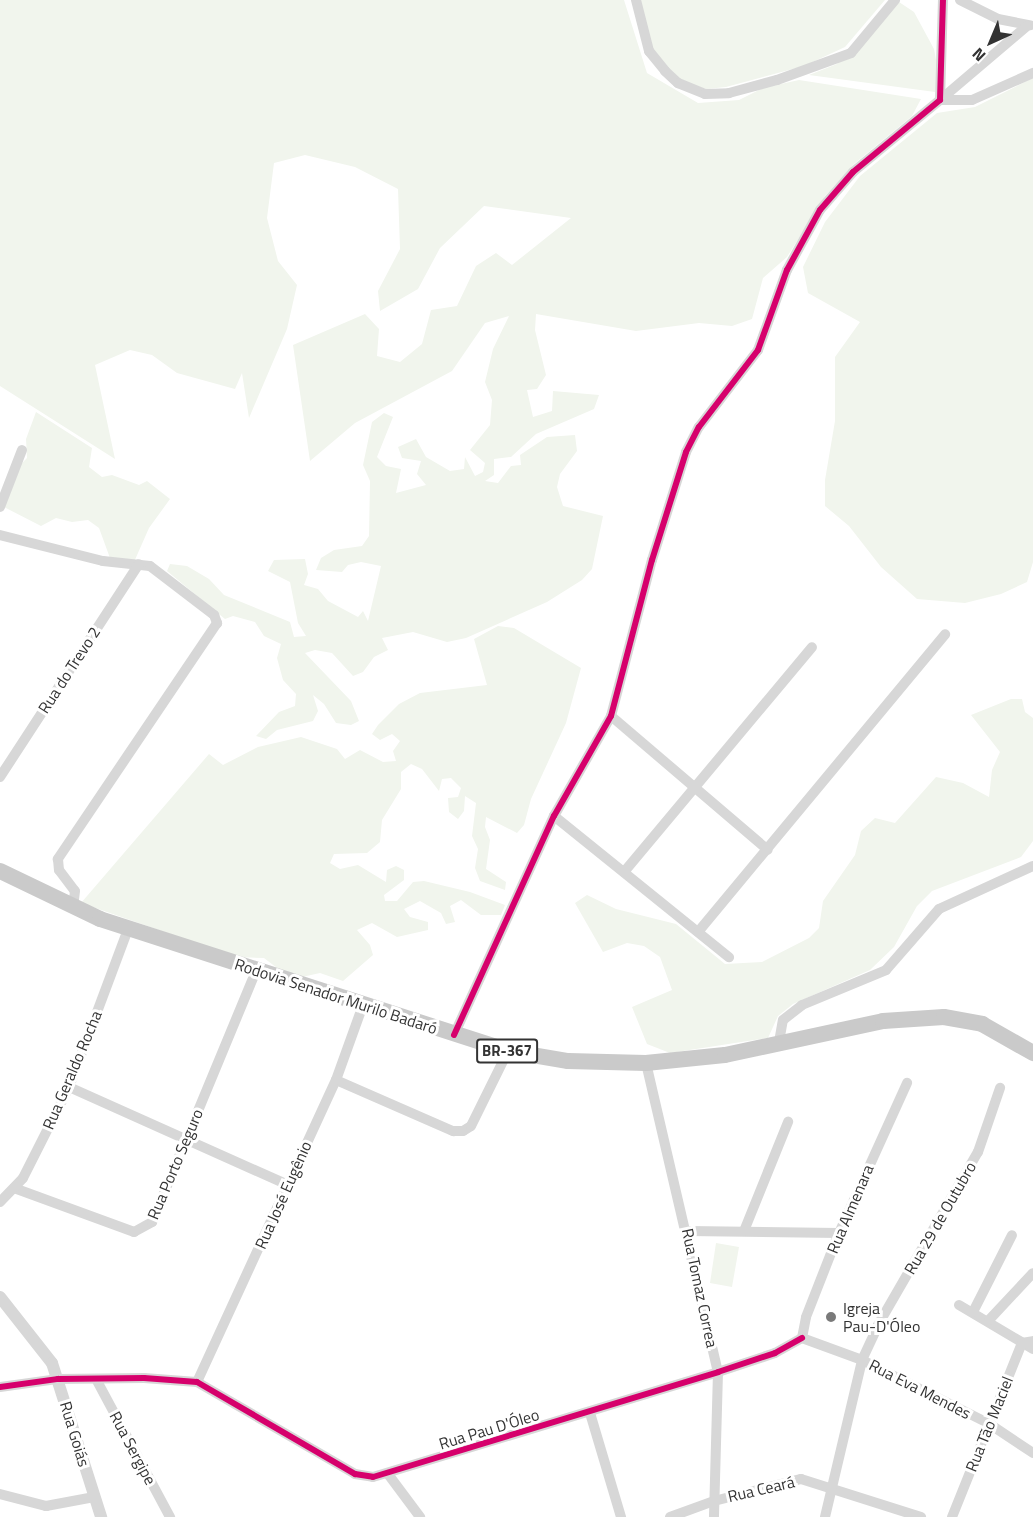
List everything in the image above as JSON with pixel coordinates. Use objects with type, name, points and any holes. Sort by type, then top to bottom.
[{"type":"main road","name":"Rodovia Senador Murilo Badaró","points":[[0,871],[73,907],[128,929],[257,969],[454,1035],[507,1051],[568,1062],[646,1063],[725,1054],[883,1021],[944,1017],[982,1024],[1033,1053]]},
{"type":"street","points":[[636,0],[654,58],[678,83],[705,94],[729,93],[777,80],[851,53],[895,0]]},
{"type":"street","points":[[940,100],[943,0]]},
{"type":"street","points":[[960,0],[998,19],[1030,25]]},
{"type":"street","points":[[454,1035],[554,816],[611,716],[655,549],[686,452],[699,427],[758,350],[787,270],[820,210],[853,172],[1030,25]]},
{"type":"street","points":[[940,100],[972,100],[1033,73]]},
{"type":"street","points":[[0,507],[22,450]]},
{"type":"street","points":[[0,535],[103,561],[139,564],[159,572],[214,615],[217,623],[58,860],[59,870],[75,891],[73,907]]},
{"type":"street","name":"Rua do Trevo 2","points":[[0,777],[139,564]]},
{"type":"street","points":[[698,932],[945,634]]},
{"type":"street","points":[[624,872],[696,789],[812,647]]},
{"type":"street","points":[[611,716],[768,850]]},
{"type":"street","points":[[554,816],[729,957]]},
{"type":"street","points":[[779,1042],[783,1020],[802,1005],[886,970],[939,909],[1033,867]]},
{"type":"street","name":"Rua Geraldo Rocha","points":[[0,1202],[23,1178],[69,1087],[128,929]]},
{"type":"street","name":"Rua Porto Seguro","points":[[15,1188],[134,1232],[143,1230],[152,1222],[257,969]]},
{"type":"street","name":"Rua José Eugênio","points":[[197,1382],[286,1184],[336,1080],[363,1005]]},
{"type":"street","points":[[336,1080],[453,1131],[464,1131],[471,1126],[507,1051]]},
{"type":"street","name":"Rua Tomaz Correa","points":[[646,1063],[688,1231],[718,1372],[714,1517]]},
{"type":"street","name":"Rua Almenara","points":[[802,1338],[806,1317],[839,1233],[907,1083]]},
{"type":"street","points":[[69,1087],[286,1184]]},
{"type":"street","name":"Rua 29 de Outubro","points":[[825,1517],[862,1360],[884,1316],[978,1152],[1000,1088]]},
{"type":"street","points":[[744,1231],[788,1122]]},
{"type":"street","points":[[688,1231],[839,1233]]},
{"type":"street","points":[[973,1312],[1012,1235]]},
{"type":"street","points":[[989,1320],[1033,1273]]},
{"type":"street","name":"Rua Goiás","points":[[0,1297],[47,1354],[58,1379],[101,1517]]},
{"type":"street","points":[[958,1305],[1028,1342],[1033,1349]]},
{"type":"street","name":"Rua Eva Mendes","points":[[802,1338],[862,1360],[988,1423],[1033,1453]]},
{"type":"street","name":"Rua Pau D'Óleo","points":[[197,1382],[355,1474],[373,1478],[718,1372],[775,1353],[802,1338]]},
{"type":"street","name":"Rua Tão Maciel","points":[[952,1517],[988,1423],[1028,1342]]},
{"type":"street","points":[[0,1386],[58,1379],[197,1382]]},
{"type":"street","name":"Rua Sergipe","points":[[96,1379],[170,1517]]},
{"type":"street","points":[[590,1413],[621,1517]]},
{"type":"street","points":[[388,1474],[420,1517]]},
{"type":"street","name":"Rua Ceará","points":[[670,1517],[714,1500],[790,1480],[814,1481],[831,1489],[921,1517]]},
{"type":"street","points":[[0,1494],[46,1506],[94,1497]]},
{"type":"shaded area","points":[[0,0],[624,0],[647,73],[698,103],[739,100],[763,88],[799,80],[921,99],[912,116],[854,164],[825,196],[787,257],[763,278],[752,319],[732,326],[699,323],[636,331],[536,314],[535,330],[546,375],[537,389],[527,390],[533,417],[552,411],[553,391],[599,395],[594,409],[536,434],[511,457],[494,459],[494,475],[485,481],[498,483],[511,466],[521,465],[520,455],[547,437],[575,435],[577,451],[560,474],[557,487],[563,506],[603,516],[592,569],[582,580],[547,602],[466,638],[447,642],[413,632],[382,638],[388,650],[374,657],[363,672],[353,676],[332,653],[315,650],[305,653],[351,701],[359,721],[351,725],[336,723],[324,704],[313,695],[318,711],[313,721],[277,730],[266,739],[256,736],[279,712],[295,706],[296,694],[283,680],[277,658],[281,644],[264,636],[255,622],[233,616],[225,619],[167,571],[170,564],[187,566],[209,579],[224,595],[290,622],[294,637],[306,636],[298,623],[290,582],[268,571],[274,560],[305,559],[308,574],[304,585],[318,589],[328,601],[358,617],[363,611],[368,621],[381,566],[361,562],[348,565],[342,572],[316,570],[321,558],[334,550],[362,546],[369,536],[370,481],[363,465],[372,422],[384,413],[393,417],[377,457],[386,466],[401,469],[396,493],[426,485],[417,474],[421,461],[402,458],[398,447],[416,439],[426,457],[450,471],[464,469],[465,457],[475,476],[483,472],[485,463],[470,450],[490,425],[492,400],[485,382],[493,349],[509,316],[485,323],[452,371],[355,423],[310,461],[293,345],[365,314],[379,329],[377,356],[400,362],[422,344],[431,310],[457,306],[476,266],[496,253],[512,265],[571,218],[484,206],[440,248],[418,289],[380,311],[378,291],[400,249],[398,189],[355,167],[305,155],[274,163],[267,218],[278,261],[297,285],[287,329],[249,418],[242,373],[235,389],[177,373],[152,355],[130,350],[95,365],[115,459],[0,386]]},
{"type":"shaded area","points":[[639,0],[885,0],[845,47],[804,66],[726,87],[706,89],[679,80],[653,49]]},
{"type":"shaded area","points":[[896,0],[914,12],[934,49],[939,76],[935,92],[809,75],[837,64]]},
{"type":"shaded area","points":[[1033,78],[1033,562],[1027,582],[1001,594],[965,603],[917,599],[881,567],[849,526],[825,506],[825,480],[835,421],[835,357],[860,322],[808,293],[803,267],[825,222],[860,176],[937,113],[975,107]]},
{"type":"shaded area","points":[[36,412],[92,448],[89,467],[102,477],[112,475],[139,485],[147,481],[170,499],[149,528],[134,562],[110,558],[99,528],[88,520],[72,522],[56,518],[41,526],[2,506],[17,468],[27,458],[26,439]]},
{"type":"shaded area","points":[[498,626],[514,628],[581,668],[566,723],[531,799],[524,825],[517,833],[486,817],[485,827],[490,840],[486,869],[506,882],[505,890],[480,881],[475,868],[478,849],[472,836],[476,803],[465,796],[464,811],[458,819],[449,812],[448,798],[458,797],[461,788],[451,778],[442,779],[439,791],[422,769],[411,764],[401,772],[401,789],[382,820],[380,842],[367,853],[334,854],[330,863],[340,869],[358,865],[386,882],[387,870],[396,866],[404,870],[404,880],[384,895],[385,901],[397,901],[413,882],[424,881],[470,892],[505,905],[501,915],[481,915],[461,900],[450,906],[455,922],[446,924],[441,913],[420,901],[404,909],[410,917],[428,922],[428,930],[397,937],[372,923],[357,930],[370,945],[373,955],[343,981],[320,973],[302,977],[281,971],[264,958],[237,957],[81,903],[209,754],[223,765],[258,747],[301,737],[337,749],[345,759],[360,750],[383,762],[396,761],[393,751],[400,741],[392,734],[380,740],[372,734],[378,725],[399,704],[420,693],[487,685],[474,639]]},
{"type":"shaded area","points":[[1011,699],[1022,699],[1025,712],[1033,718],[1033,841],[1021,857],[932,891],[917,906],[894,947],[870,970],[793,1004],[778,1016],[768,1038],[670,1053],[647,1044],[632,1007],[672,990],[660,957],[644,946],[627,943],[603,952],[575,903],[587,895],[616,909],[676,924],[725,964],[762,962],[809,938],[819,928],[823,901],[855,855],[861,831],[875,818],[895,823],[936,777],[963,783],[989,797],[992,770],[1000,752],[971,715]]},
{"type":"shaded area","points":[[716,1243],[739,1247],[732,1287],[710,1283]]},
{"type":"cycle path","points":[[454,1035],[554,816],[611,716],[652,560],[686,452],[699,427],[758,350],[787,270],[820,210],[853,172],[940,100],[943,0]]},
{"type":"cycle path","points":[[0,1387],[58,1379],[144,1378],[197,1382],[355,1474],[373,1477],[718,1372],[775,1353],[802,1338]]},
{"type":"place","name":"Igreja Pau-D'Óleo","points":[[831,1317]]}]
